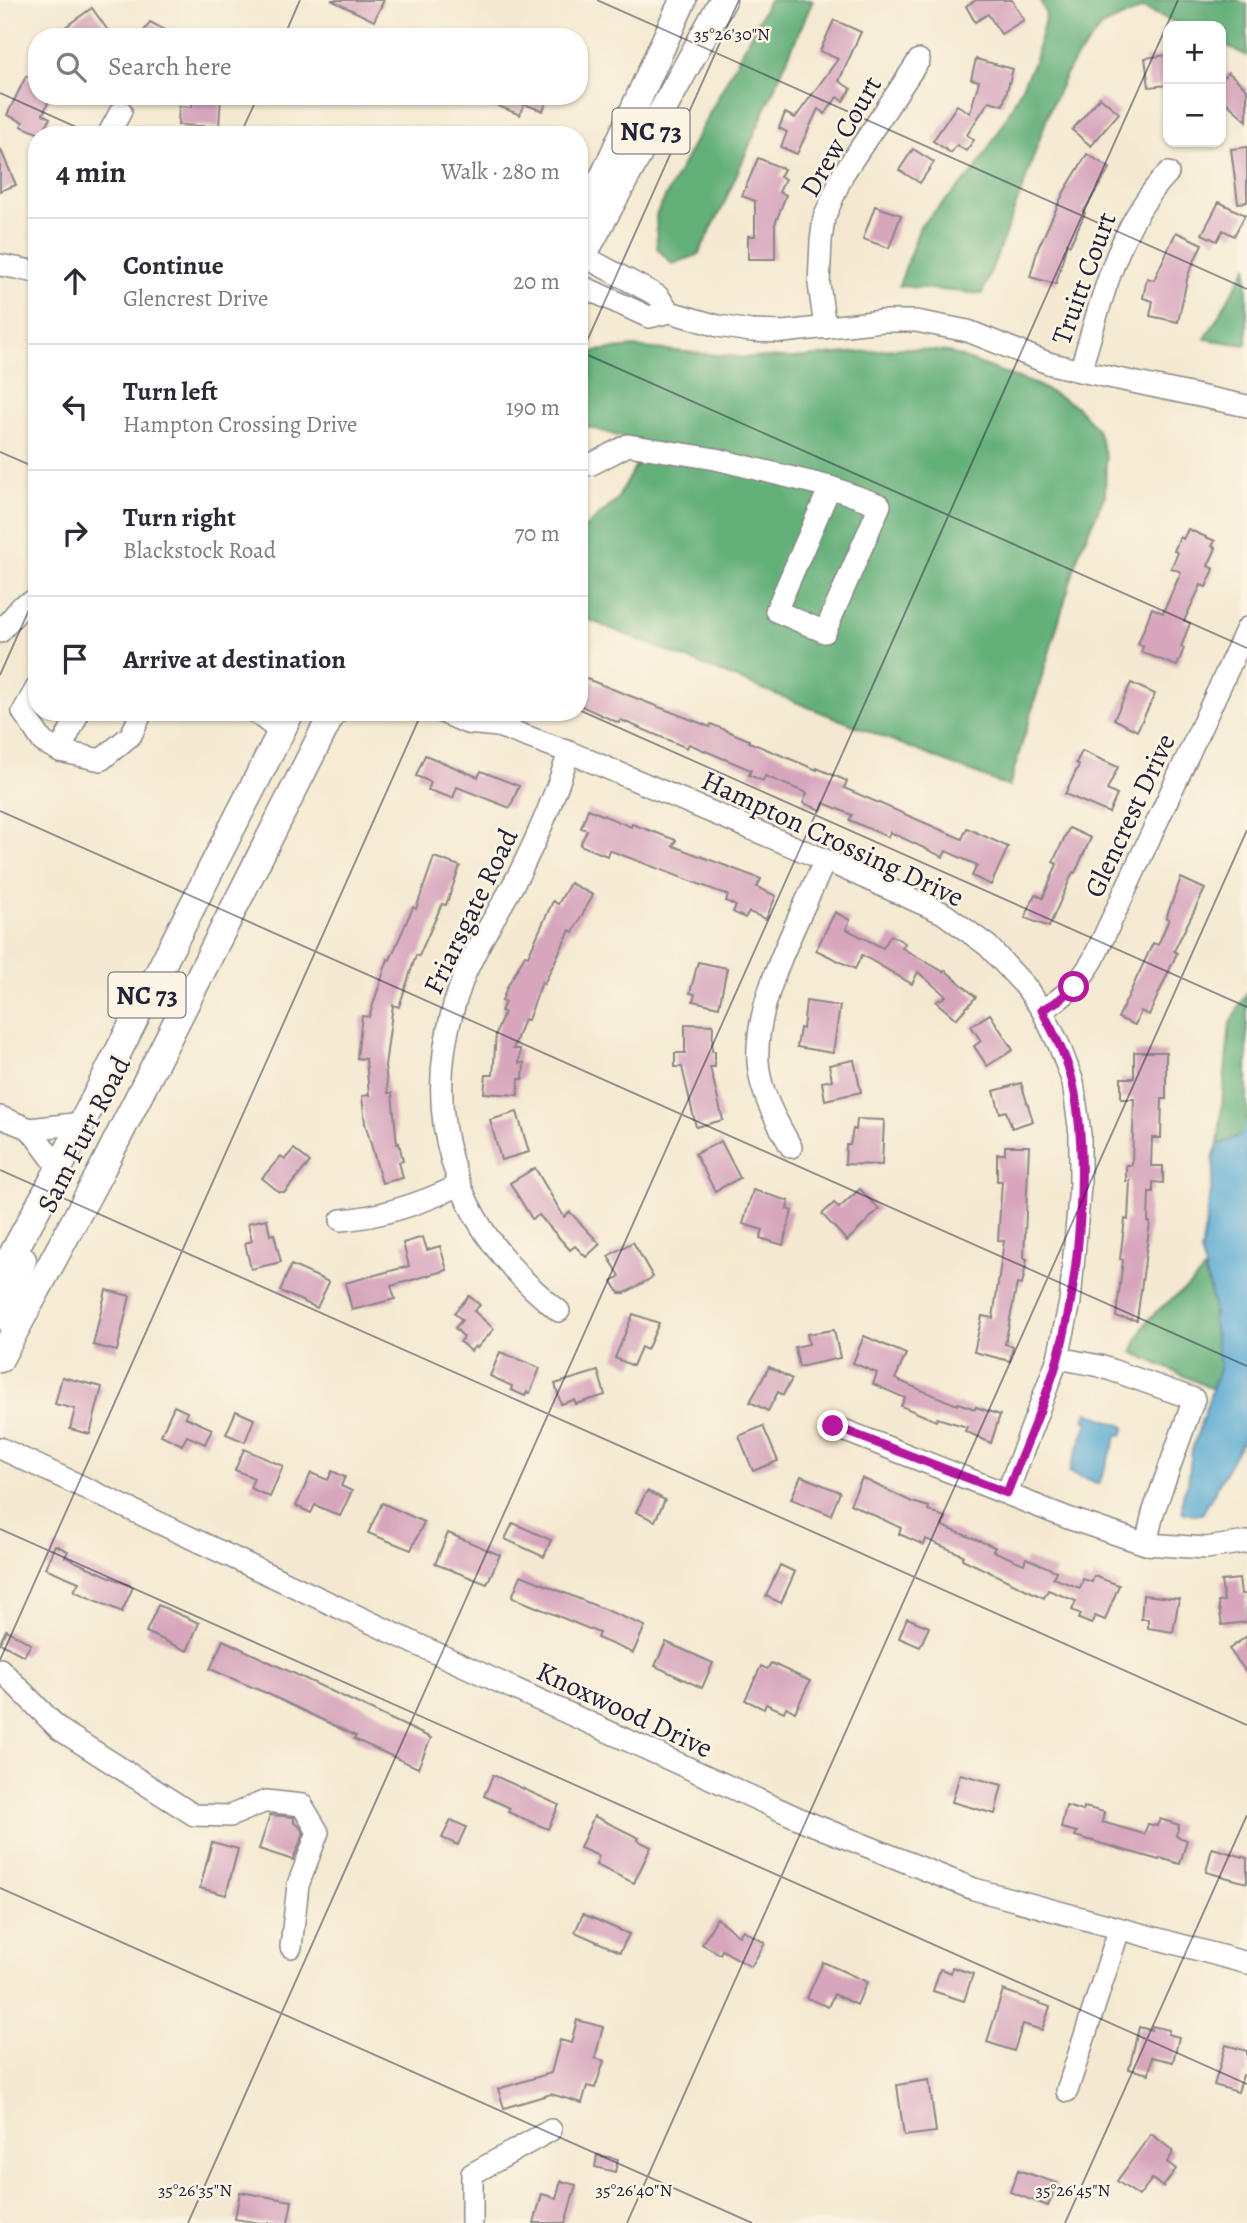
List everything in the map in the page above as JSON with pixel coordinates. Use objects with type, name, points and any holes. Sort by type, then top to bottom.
[{"type":"main road","name":"NC 73","points":[[588,169],[682,0]]},
{"type":"main road","points":[[588,206],[606,173],[682,0]]},
{"type":"main road","name":"NC 73","points":[[588,246],[723,0]]},
{"type":"main road","points":[[292,792],[322,721]]},
{"type":"main road","name":"Sam Furr Road","points":[[0,1359],[101,1171],[328,721]]},
{"type":"main road","name":"Sam Furr Road","points":[[0,1277],[82,1124],[286,722]]},
{"type":"main road","points":[[0,1316],[57,1172]]},
{"type":"street","name":"Drew Court","points":[[825,328],[819,284],[824,218],[844,174],[919,60]]},
{"type":"street","points":[[113,126],[121,111]]},
{"type":"street","name":"Truitt Court","points":[[1080,371],[1102,295],[1123,239],[1145,200],[1168,173]]},
{"type":"street","points":[[588,262],[658,296],[670,312]]},
{"type":"street","points":[[0,265],[28,270]]},
{"type":"street","points":[[588,289],[649,317],[670,312],[718,326],[751,331],[783,332],[882,321],[916,321],[968,331],[1048,363],[1247,407]]},
{"type":"street","points":[[588,465],[628,445],[716,459],[830,487],[880,505],[825,632],[776,611],[830,487]]},
{"type":"street","points":[[0,632],[21,607],[28,604]]},
{"type":"street","name":"Glencrest Drive","points":[[1042,1010],[1074,987],[1093,960],[1238,673],[1247,628]]},
{"type":"street","points":[[28,703],[23,712],[28,720]]},
{"type":"street","points":[[29,721],[43,742],[60,751],[101,760],[131,734],[138,721]]},
{"type":"street","points":[[60,751],[75,721]]},
{"type":"street","name":"Hampton Crossing Drive","points":[[462,721],[480,721]]},
{"type":"street","name":"Hampton Crossing Drive","points":[[497,721],[943,913],[988,946],[1025,986],[1042,1010],[1073,1082],[1080,1134],[1078,1228],[1070,1302],[1058,1358],[1007,1493]]},
{"type":"street","name":"Friarsgate Road","points":[[559,1311],[530,1288],[497,1250],[481,1226],[460,1185],[450,1154],[441,1083],[448,1027],[464,976],[539,832],[569,752]]},
{"type":"street","points":[[790,1147],[771,1111],[762,1082],[758,1064],[761,1023],[770,987],[825,860]]},
{"type":"street","points":[[0,1117],[30,1129],[82,1124]]},
{"type":"street","points":[[30,1129],[57,1172]]},
{"type":"street","points":[[341,1220],[357,1219],[411,1206],[460,1185]]},
{"type":"street","points":[[1058,1358],[1100,1366],[1194,1399],[1153,1513],[1146,1544]]},
{"type":"street","points":[[833,1426],[1068,1518],[1146,1544],[1206,1548],[1247,1542]]},
{"type":"street","name":"Knoxwood Drive","points":[[0,1448],[425,1648],[810,1823],[974,1889],[1247,1964]]},
{"type":"street","points":[[0,1669],[59,1729],[194,1815],[230,1816],[266,1801],[302,1805],[318,1832],[298,1885],[291,1947]]},
{"type":"street","points":[[1067,2091],[1119,1930]]},
{"type":"street","points":[[472,2223],[472,2174],[551,2130]]},
{"type":"green space","points":[[769,0],[813,0],[722,208],[698,255],[672,264],[657,248],[656,215]]},
{"type":"green space","points":[[1040,0],[1237,0],[1247,4],[1247,56],[1226,46],[1226,21],[1172,21],[1143,8],[1101,27],[1069,68],[1050,109],[982,294],[899,286],[920,226],[974,172],[1005,121],[1035,60],[1046,14]]},
{"type":"green space","points":[[1247,267],[1247,343],[1245,345],[1205,339]]},
{"type":"green space","points":[[633,347],[739,357],[792,358],[905,348],[948,352],[1037,385],[1076,406],[1097,429],[1106,457],[1105,495],[1080,550],[1009,787],[588,620],[588,525],[616,501],[647,445],[588,427],[588,358],[596,351]]},
{"type":"green space","points":[[1247,992],[1247,1134],[1218,1145],[1230,1023]]},
{"type":"green space","points":[[1204,1270],[1214,1306],[1213,1321],[1220,1366],[1212,1389],[1132,1352],[1150,1318]]},
{"type":"water","points":[[1245,1133],[1247,1433],[1202,1514],[1185,1514],[1182,1510],[1183,1494],[1188,1483],[1192,1450],[1220,1366],[1213,1321],[1214,1306],[1201,1252],[1214,1172],[1213,1157],[1218,1145]]},
{"type":"water","points":[[1087,1412],[1125,1427],[1122,1435],[1118,1434],[1099,1484],[1069,1472],[1088,1422],[1084,1420]]},
{"type":"building","points":[[331,0],[384,0],[374,21]]},
{"type":"building","points":[[976,0],[1012,0],[1024,20],[1001,34],[988,14],[975,22],[966,6]]},
{"type":"building","points":[[92,8],[106,28],[64,28]]},
{"type":"building","points":[[834,20],[861,32],[839,81],[851,89],[843,101],[837,97],[825,114],[818,109],[797,154],[781,147],[787,132],[779,128],[785,113],[795,118],[838,59],[820,51]]},
{"type":"building","points":[[150,22],[161,28],[146,28]]},
{"type":"building","points":[[1163,56],[1163,86],[1149,87],[1145,58]]},
{"type":"building","points":[[976,59],[1013,69],[1003,105],[989,101],[967,135],[974,140],[966,151],[957,145],[951,153],[933,141],[957,105],[970,113],[979,81],[971,79]]},
{"type":"building","points":[[1228,72],[1247,89],[1247,121],[1226,102]]},
{"type":"building","points":[[26,76],[28,77],[28,105],[47,105],[43,114],[50,118],[46,126],[28,126],[28,129],[21,126],[23,122],[7,115]]},
{"type":"building","points":[[1100,97],[1119,113],[1091,146],[1072,130]]},
{"type":"building","points":[[220,105],[219,126],[178,125],[179,106]]},
{"type":"building","points":[[496,105],[524,105],[520,115]]},
{"type":"building","points":[[527,105],[545,105],[543,111]]},
{"type":"building","points":[[1247,147],[1247,202],[1238,203],[1231,149]]},
{"type":"building","points":[[0,148],[16,185],[0,191]]},
{"type":"building","points":[[913,149],[934,162],[920,183],[899,170]]},
{"type":"building","points":[[1087,154],[1110,168],[1083,212],[1085,213],[1070,245],[1067,243],[1056,284],[1030,277],[1038,248],[1064,192]]},
{"type":"building","points":[[758,158],[784,169],[780,177],[785,179],[779,192],[786,195],[775,224],[775,259],[748,259],[748,236],[755,236],[755,201],[742,196]]},
{"type":"building","points":[[1219,202],[1245,215],[1234,236],[1223,230],[1217,241],[1202,234]]},
{"type":"building","points":[[875,206],[901,215],[889,248],[863,239]]},
{"type":"building","points":[[1176,232],[1202,244],[1188,275],[1178,322],[1150,316],[1153,301],[1143,298],[1147,278],[1154,280]]},
{"type":"building","points":[[1188,529],[1215,541],[1212,546],[1216,548],[1208,566],[1214,569],[1206,587],[1201,585],[1184,621],[1190,623],[1177,666],[1141,652],[1143,646],[1138,644],[1152,608],[1163,613],[1181,572],[1171,568],[1178,553],[1174,551],[1180,537],[1183,539]]},
{"type":"building","points":[[588,680],[710,727],[711,724],[817,768],[847,781],[844,788],[962,839],[967,828],[1008,847],[991,885],[972,876],[977,865],[946,851],[943,857],[890,832],[888,837],[849,820],[852,815],[824,803],[821,810],[803,803],[807,793],[765,776],[763,781],[749,775],[751,770],[689,744],[687,748],[621,720],[619,723],[588,709]]},
{"type":"building","points":[[1131,683],[1155,694],[1137,731],[1114,719]]},
{"type":"building","points":[[1082,751],[1118,767],[1107,790],[1117,795],[1109,813],[1065,794],[1079,765],[1076,763]]},
{"type":"building","points":[[425,755],[478,777],[481,771],[519,786],[510,808],[457,787],[453,798],[428,790],[431,782],[416,776]]},
{"type":"building","points":[[588,809],[631,827],[632,824],[676,840],[673,846],[761,879],[757,887],[776,896],[766,919],[749,912],[745,918],[733,912],[736,906],[726,901],[728,895],[609,850],[607,856],[580,845],[587,830],[581,828]]},
{"type":"building","points":[[1069,828],[1091,838],[1049,927],[1025,918],[1035,894],[1043,898],[1057,864],[1053,862]]},
{"type":"building","points":[[434,857],[460,866],[446,905],[442,904],[419,956],[416,955],[399,1007],[393,1005],[385,1066],[388,1093],[392,1093],[397,1144],[399,1143],[403,1161],[399,1162],[403,1178],[382,1183],[365,1123],[362,1096],[369,1095],[366,1059],[357,1058],[362,1016],[369,1017],[388,959],[390,960],[413,907],[416,909]]},
{"type":"building","points":[[1181,878],[1205,889],[1174,951],[1177,953],[1149,1015],[1141,1011],[1135,1025],[1118,1018],[1153,943],[1158,945]]},
{"type":"building","points":[[570,883],[593,895],[573,932],[570,930],[544,984],[542,982],[528,1020],[524,1019],[513,1049],[520,1049],[519,1063],[524,1063],[518,1095],[484,1093],[486,1075],[493,1075],[496,1034],[504,1012],[501,1011],[505,1002],[502,1001],[507,987],[525,955],[528,956],[553,901],[558,904]]},
{"type":"building","points":[[835,912],[850,920],[846,929],[883,948],[891,935],[905,943],[902,948],[944,972],[945,970],[976,997],[956,1019],[936,1002],[946,996],[918,972],[912,984],[862,955],[855,969],[816,950]]},
{"type":"building","points":[[698,962],[727,968],[719,1007],[693,1001],[695,994],[690,993]]},
{"type":"building","points":[[806,1001],[840,1006],[833,1053],[797,1047],[800,1028],[803,1029]]},
{"type":"building","points":[[990,1014],[1013,1050],[987,1066],[974,1046],[981,1041],[971,1026]]},
{"type":"building","points":[[685,1024],[713,1025],[712,1051],[715,1051],[715,1067],[710,1067],[723,1120],[696,1127],[682,1067],[675,1067],[675,1053],[685,1053]]},
{"type":"building","points":[[1134,1052],[1166,1052],[1166,1099],[1162,1099],[1161,1138],[1152,1138],[1151,1166],[1163,1166],[1163,1183],[1153,1182],[1153,1192],[1149,1192],[1150,1222],[1137,1320],[1116,1317],[1125,1219],[1128,1220],[1130,1181],[1126,1181],[1126,1165],[1132,1165],[1134,1099],[1121,1099],[1121,1078],[1134,1078]]},
{"type":"building","points":[[854,1060],[861,1092],[825,1100],[822,1082],[832,1080],[829,1065]]},
{"type":"building","points":[[1021,1083],[1033,1121],[1012,1128],[1006,1111],[1000,1113],[994,1091]]},
{"type":"building","points":[[517,1112],[529,1152],[501,1160],[490,1120]]},
{"type":"building","points":[[857,1119],[884,1120],[882,1165],[845,1164],[846,1145],[850,1145]]},
{"type":"building","points":[[721,1141],[740,1178],[715,1191],[695,1154]]},
{"type":"building","points":[[1005,1146],[1029,1146],[1024,1258],[1027,1259],[1022,1285],[1017,1284],[1005,1344],[1013,1346],[1010,1361],[974,1352],[982,1316],[993,1318],[1004,1241],[998,1240],[1002,1181],[997,1181],[997,1154],[1005,1154]]},
{"type":"building","points":[[294,1149],[310,1162],[285,1192],[279,1192],[262,1178],[281,1156],[285,1159]]},
{"type":"building","points":[[535,1168],[564,1217],[570,1212],[600,1244],[586,1257],[575,1246],[570,1250],[539,1215],[532,1219],[510,1183]]},
{"type":"building","points":[[860,1189],[879,1209],[847,1241],[822,1214],[834,1203],[839,1208]]},
{"type":"building","points":[[753,1190],[789,1201],[787,1209],[792,1211],[783,1245],[760,1238],[763,1230],[743,1224]]},
{"type":"building","points":[[267,1219],[270,1235],[274,1234],[281,1262],[251,1269],[245,1243],[252,1241],[248,1223]]},
{"type":"building","points":[[423,1237],[427,1250],[440,1246],[447,1270],[391,1286],[395,1299],[352,1310],[345,1283],[409,1266],[403,1243]]},
{"type":"building","points":[[633,1242],[653,1277],[625,1293],[619,1293],[612,1281],[620,1276],[608,1256]]},
{"type":"building","points":[[291,1265],[329,1282],[317,1308],[280,1291]]},
{"type":"building","points":[[106,1290],[130,1296],[117,1351],[93,1345]]},
{"type":"building","points":[[469,1296],[480,1305],[474,1311],[494,1329],[471,1351],[460,1342],[464,1337],[455,1328],[462,1320],[454,1313]]},
{"type":"building","points":[[633,1314],[659,1323],[647,1350],[641,1347],[633,1366],[615,1358]]},
{"type":"building","points":[[834,1330],[840,1358],[799,1367],[795,1347],[809,1344],[807,1334]]},
{"type":"building","points":[[864,1336],[906,1354],[895,1379],[957,1405],[976,1407],[1000,1415],[991,1443],[965,1431],[967,1427],[937,1418],[936,1421],[901,1406],[905,1398],[873,1384],[877,1373],[853,1363]]},
{"type":"building","points":[[500,1352],[540,1368],[530,1393],[527,1392],[525,1396],[511,1390],[512,1386],[490,1376]]},
{"type":"building","points":[[769,1367],[792,1379],[783,1395],[778,1392],[768,1411],[750,1402]]},
{"type":"building","points":[[598,1371],[605,1395],[576,1404],[574,1400],[561,1404],[555,1384]]},
{"type":"building","points":[[62,1377],[102,1387],[90,1434],[70,1429],[75,1409],[55,1404]]},
{"type":"building","points":[[174,1406],[187,1412],[185,1417],[212,1429],[205,1444],[187,1436],[182,1445],[161,1435]]},
{"type":"building","points":[[236,1411],[254,1419],[245,1442],[226,1434]]},
{"type":"building","points":[[763,1426],[778,1461],[753,1471],[739,1436]]},
{"type":"building","points":[[244,1449],[283,1466],[270,1497],[250,1488],[254,1478],[235,1470]]},
{"type":"building","points":[[332,1471],[345,1477],[341,1486],[352,1491],[340,1516],[315,1505],[311,1513],[296,1506],[311,1473],[328,1480]]},
{"type":"building","points":[[801,1476],[840,1492],[831,1515],[791,1499]]},
{"type":"building","points":[[862,1478],[912,1502],[929,1507],[928,1510],[946,1518],[942,1526],[995,1547],[993,1551],[1024,1564],[1026,1558],[1056,1571],[1053,1578],[1080,1588],[1083,1579],[1092,1582],[1094,1576],[1119,1585],[1105,1620],[1095,1616],[1091,1624],[1079,1619],[1081,1614],[1072,1610],[1076,1601],[1048,1590],[1044,1598],[962,1559],[963,1555],[926,1539],[924,1545],[899,1534],[901,1528],[850,1504]]},
{"type":"building","points":[[647,1491],[665,1500],[655,1521],[636,1512]]},
{"type":"building","points":[[382,1503],[424,1522],[411,1550],[368,1533]]},
{"type":"building","points":[[513,1523],[551,1540],[544,1557],[505,1539]]},
{"type":"building","points":[[448,1533],[500,1555],[487,1584],[435,1564]]},
{"type":"building","points":[[55,1545],[68,1551],[65,1557],[133,1587],[122,1612],[74,1591],[79,1582],[45,1568]]},
{"type":"building","points":[[780,1565],[795,1572],[781,1603],[766,1596]]},
{"type":"building","points":[[521,1575],[645,1626],[633,1653],[597,1638],[599,1633],[512,1597]]},
{"type":"building","points":[[1239,1579],[1241,1594],[1246,1594],[1247,1622],[1222,1625],[1218,1602],[1224,1601],[1221,1581]]},
{"type":"building","points":[[1143,1595],[1179,1599],[1173,1632],[1148,1628],[1148,1619],[1141,1619]]},
{"type":"building","points":[[158,1605],[199,1623],[187,1651],[146,1632]]},
{"type":"building","points":[[907,1618],[929,1627],[920,1647],[899,1638]]},
{"type":"building","points":[[6,1630],[31,1644],[24,1656],[0,1643]]},
{"type":"building","points":[[1247,1636],[1247,1673],[1229,1649]]},
{"type":"building","points":[[223,1640],[431,1738],[418,1768],[354,1739],[356,1736],[266,1693],[210,1669]]},
{"type":"building","points":[[666,1642],[713,1663],[702,1688],[655,1666]]},
{"type":"building","points":[[771,1663],[810,1681],[795,1712],[786,1707],[784,1712],[766,1704],[764,1709],[745,1700],[761,1666],[767,1669]]},
{"type":"building","points":[[960,1774],[1002,1785],[995,1814],[952,1802]]},
{"type":"building","points":[[493,1775],[559,1805],[548,1829],[508,1812],[510,1808],[484,1796]]},
{"type":"building","points":[[1066,1806],[1083,1811],[1084,1807],[1104,1812],[1102,1822],[1144,1834],[1148,1824],[1157,1826],[1160,1819],[1179,1825],[1176,1836],[1187,1840],[1180,1864],[1075,1836],[1077,1832],[1061,1828]]},
{"type":"building","points":[[270,1815],[294,1817],[294,1823],[304,1833],[293,1860],[259,1849]]},
{"type":"building","points":[[594,1816],[639,1838],[637,1840],[651,1847],[634,1883],[596,1865],[599,1856],[580,1848]]},
{"type":"building","points":[[451,1820],[466,1827],[458,1845],[442,1838]]},
{"type":"building","points":[[212,1842],[238,1849],[226,1895],[200,1888]]},
{"type":"building","points":[[1212,1848],[1247,1858],[1247,1883],[1206,1872]]},
{"type":"building","points":[[583,1914],[629,1934],[620,1952],[575,1932]]},
{"type":"building","points":[[717,1918],[739,1936],[743,1930],[765,1943],[751,1967],[722,1950],[720,1954],[702,1944]]},
{"type":"building","points":[[823,1962],[867,1982],[857,2005],[834,1994],[828,2007],[807,1998]]},
{"type":"building","points":[[952,1967],[973,1974],[964,2001],[933,1991],[940,1969],[951,1973]]},
{"type":"building","points":[[1003,1990],[1050,2007],[1042,2030],[1023,2024],[1014,2051],[987,2042]]},
{"type":"building","points":[[577,2020],[603,2027],[595,2058],[604,2061],[595,2088],[587,2086],[582,2103],[551,2094],[504,2108],[498,2089],[551,2073],[560,2040],[571,2043]]},
{"type":"building","points":[[1152,2026],[1169,2030],[1168,2034],[1179,2037],[1173,2062],[1152,2057],[1149,2074],[1129,2069],[1139,2027],[1151,2030]]},
{"type":"building","points":[[1226,2045],[1247,2051],[1247,2076],[1243,2075],[1238,2092],[1214,2085]]},
{"type":"building","points":[[929,2080],[936,2132],[904,2136],[897,2085]]},
{"type":"building","points":[[1151,2134],[1172,2150],[1167,2162],[1176,2169],[1163,2187],[1152,2179],[1139,2196],[1117,2181]]},
{"type":"building","points":[[597,2155],[618,2159],[615,2172],[595,2167]]},
{"type":"building","points":[[1018,2170],[1057,2183],[1048,2206],[1010,2192]]},
{"type":"building","points":[[561,2181],[576,2185],[565,2223],[534,2223],[542,2194],[556,2198]]},
{"type":"building","points":[[240,2192],[292,2201],[288,2223],[260,2223],[235,2219]]},
{"type":"waterway","points":[[1247,1125],[1247,1145]]},
{"type":"route","points":[[833,1426],[1007,1493],[1058,1358],[1070,1302],[1078,1228],[1080,1134],[1073,1082],[1042,1010],[1074,987]]}]
